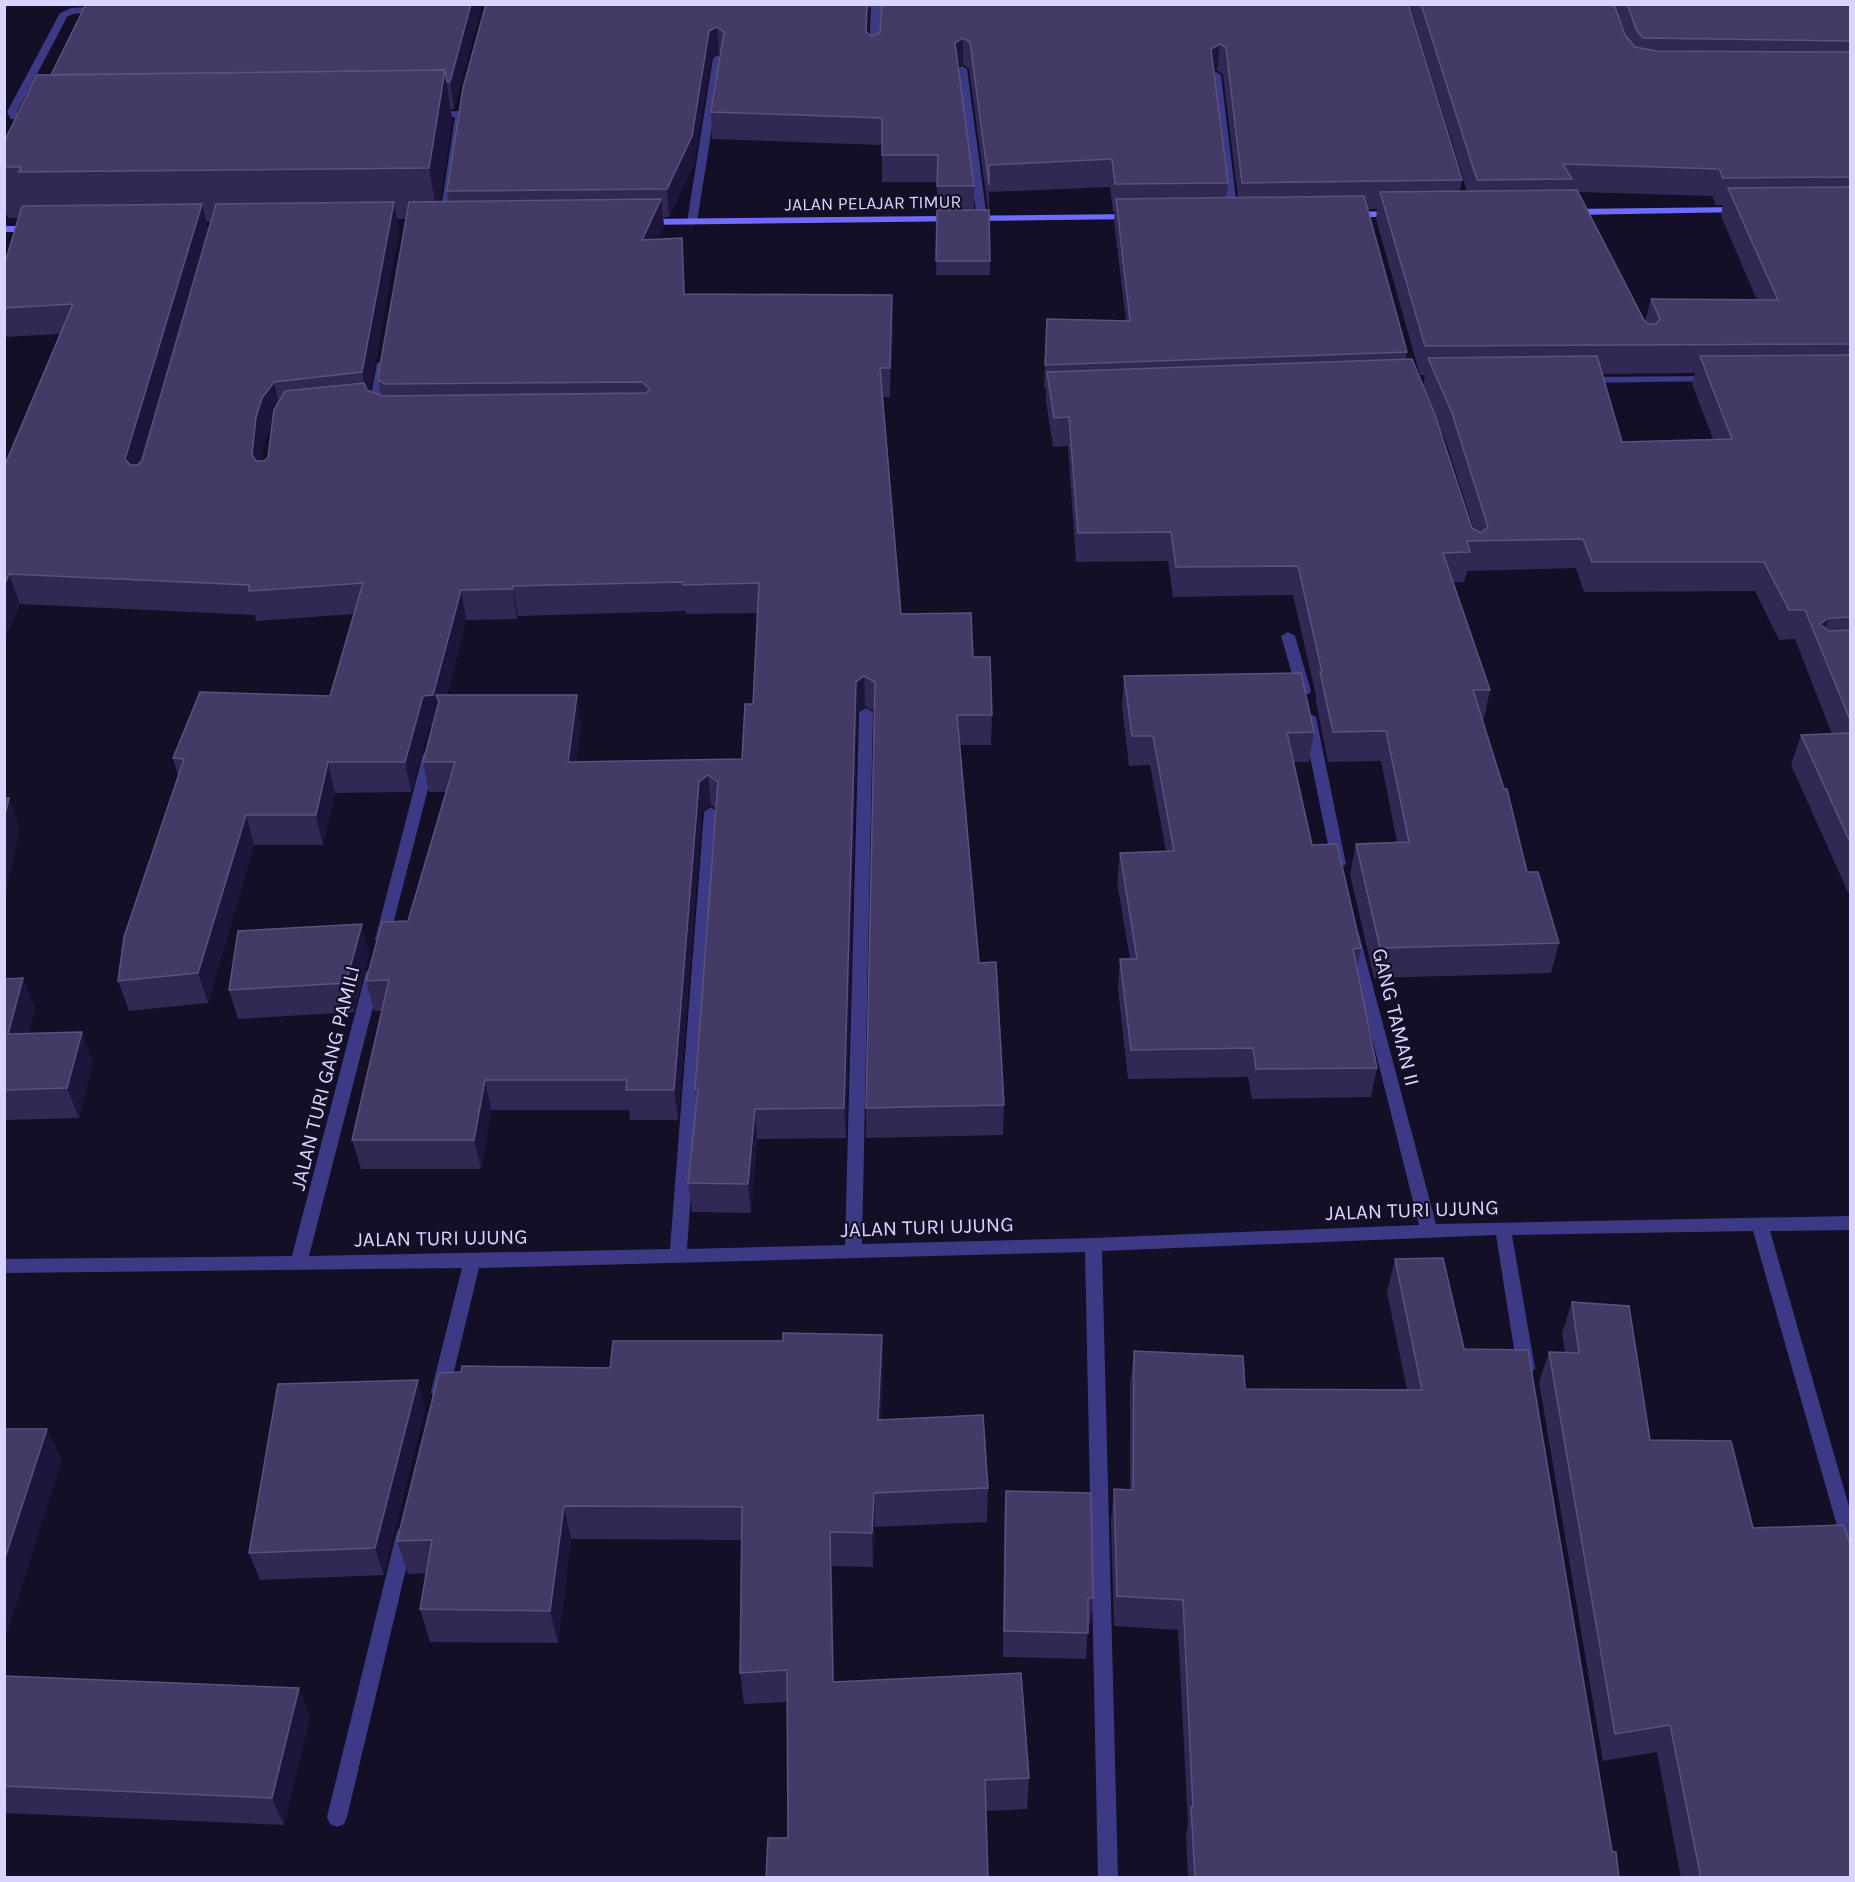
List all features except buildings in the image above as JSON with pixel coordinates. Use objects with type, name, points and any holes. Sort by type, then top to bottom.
[{"type":"street","points":[[834,7],[877,5],[874,58]]},
{"type":"street","points":[[50,119],[26,120],[15,117],[12,112],[63,15],[86,9],[120,8]]},
{"type":"street","points":[[692,222],[718,58]]},
{"type":"street","points":[[962,69],[982,219]]},
{"type":"street","points":[[1216,75],[1239,216],[1221,216]]},
{"type":"street","points":[[456,224],[439,225],[462,103]]},
{"type":"street","points":[[422,116],[460,114]]},
{"type":"street","points":[[1558,212],[1584,218],[1757,210]]},
{"type":"street","points":[[1334,215],[1368,220],[1411,214]]},
{"type":"street","name":"JALAN PELAJAR TIMUR","points":[[633,222],[1149,217]]},
{"type":"street","points":[[4,229],[52,229]]},
{"type":"street","points":[[385,349],[369,407],[388,419]]},
{"type":"street","points":[[1566,380],[1720,379]]},
{"type":"street","points":[[1288,636],[1304,691],[1342,882]]},
{"type":"street","points":[[853,1252],[866,711]]},
{"type":"street","name":"JALAN TURI GANG PAMILI","points":[[299,1262],[433,742]]},
{"type":"street","points":[[678,1255],[711,812]]},
{"type":"street","name":"GANG TAMAN II","points":[[1352,927],[1429,1231]]},
{"type":"street","name":"JALAN TURI UJUNG","points":[[4,1266],[472,1261],[1093,1245],[1503,1228],[1851,1223]]},
{"type":"street","points":[[1760,1226],[1851,1540]]},
{"type":"street","points":[[1503,1228],[1529,1382]]},
{"type":"street","points":[[1093,1245],[1108,1878]]},
{"type":"street","points":[[435,1412],[472,1261]]},
{"type":"street","points":[[337,1817],[410,1516]]}]
